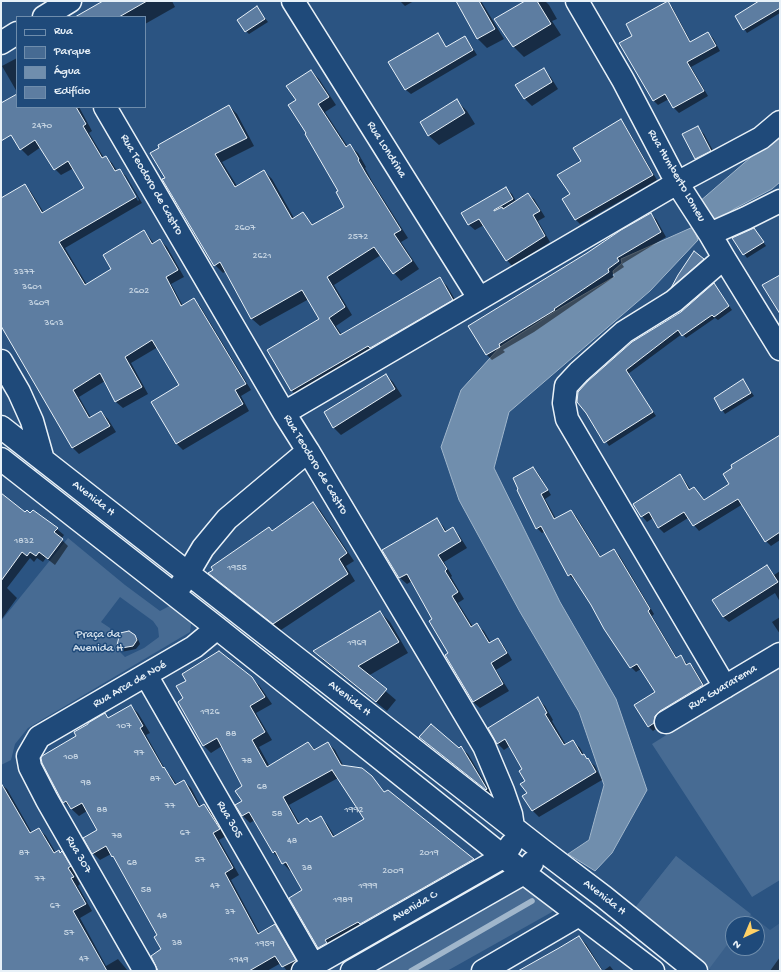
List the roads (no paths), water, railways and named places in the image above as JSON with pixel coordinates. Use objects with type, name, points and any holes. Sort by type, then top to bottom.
[{"type":"street","points":[[48,12],[70,1]]},
{"type":"street","name":"Rua Londrina","points":[[293,1],[479,298]]},
{"type":"street","name":"Rua Humberto Lomeu","points":[[577,1],[623,80],[677,182],[780,348]]},
{"type":"street","points":[[1,43],[16,34]]},
{"type":"street","name":"Rua Teodoro de Castro","points":[[106,108],[284,413],[484,746],[503,791],[517,830]]},
{"type":"street","points":[[284,413],[677,182],[761,138],[780,122]]},
{"type":"street","points":[[710,234],[746,218],[780,200]]},
{"type":"street","points":[[724,258],[674,301],[624,332],[579,372],[566,386],[564,403],[567,418],[725,687]]},
{"type":"street","points":[[1,361],[19,392],[32,420],[43,460]]},
{"type":"street","name":"Avenida H","points":[[1,427],[604,897],[696,971]]},
{"type":"street","points":[[175,595],[203,548],[227,519],[308,451]]},
{"type":"street","name":"Avenida H","points":[[1,459],[217,628],[524,873],[653,971]]},
{"type":"street","points":[[57,503],[72,482]]},
{"type":"street","name":"Rua Arca de Noé","points":[[39,736],[194,647],[217,628]]},
{"type":"street","name":"Rua Guararema","points":[[666,722],[780,654]]},
{"type":"street","name":"Rua 305","points":[[146,675],[308,968]]},
{"type":"street","points":[[314,706],[331,685]]},
{"type":"street","name":"Rua 307","points":[[39,736],[28,756],[30,767],[47,800],[145,971]]},
{"type":"street","name":"Avenida C","points":[[308,968],[503,856],[517,830]]},
{"type":"street","name":"Avenida C","points":[[352,971],[524,873],[542,850]]},
{"type":"street","points":[[483,971],[579,915]]},
{"type":"water","points":[[780,136],[780,182],[772,189],[734,209],[713,225],[699,202],[758,151]]},
{"type":"water","points":[[693,227],[698,240],[650,291],[509,412],[494,468],[560,602],[616,699],[647,790],[612,853],[595,871],[568,854],[589,840],[604,785],[579,712],[520,612],[459,500],[441,447],[461,390],[500,347],[562,307],[614,277],[613,271],[622,263],[621,259]]},
{"type":"waterway","points":[[411,971],[532,901]]},
{"type":"park label","name":"Praça da Avenida H","points":[[98,642]]}]
